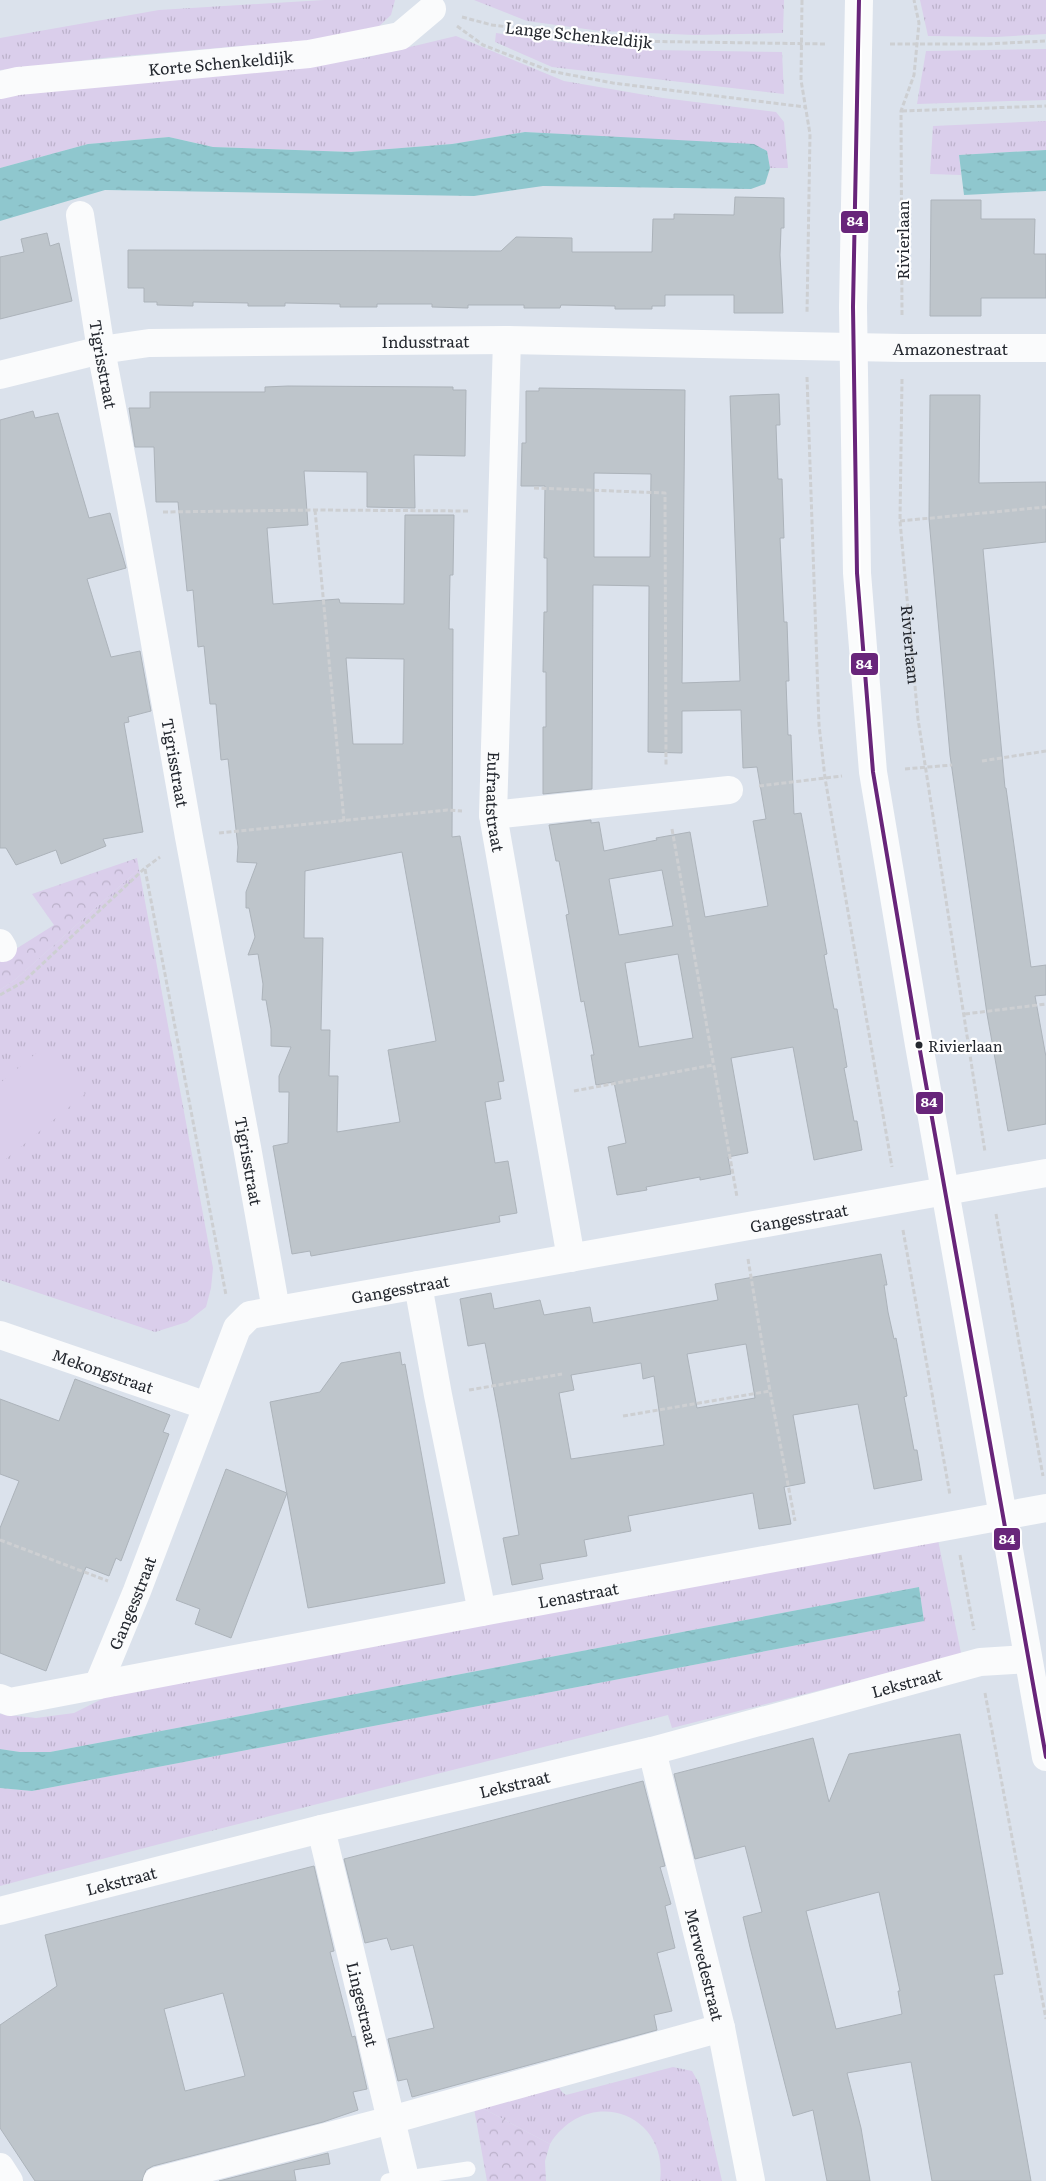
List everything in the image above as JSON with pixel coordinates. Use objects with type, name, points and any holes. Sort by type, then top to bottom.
[{"type":"street","points":[[859,0],[856,75],[854,348],[857,573],[873,772],[1003,1515],[1037,1657],[1046,1758]]},
{"type":"street","name":"Korte Schenkeldijk","points":[[0,85],[28,80],[309,54],[400,36],[431,4]]},
{"type":"street","name":"Tigrisstraat","points":[[80,215],[101,350],[132,512],[189,837],[248,1147],[276,1310]]},
{"type":"street","name":"Indusstraat","points":[[0,374],[101,350],[149,343],[507,340],[854,348]]},
{"type":"street","name":"Eufraatstraat","points":[[507,340],[492,815],[571,1258]]},
{"type":"street","name":"Amazonestraat","points":[[854,348],[1046,348]]},
{"type":"street","points":[[492,815],[729,790]]},
{"type":"street","name":"Gangesstraat","points":[[98,1684],[137,1592],[238,1328],[250,1315],[1046,1173]]},
{"type":"street","points":[[0,1698],[10,1702],[482,1612],[438,1395],[418,1285]]},
{"type":"street","name":"Mekongstraat","points":[[0,1335],[207,1406]]},
{"type":"street","name":"Lenastraat","points":[[482,1612],[1003,1515],[1045,1495]]},
{"type":"street","name":"Lekstraat","points":[[0,1910],[321,1829],[652,1751],[980,1662],[1037,1657]]},
{"type":"street","name":"Merwedestraat","points":[[652,1751],[721,2028],[751,2181]]},
{"type":"street","name":"Lingestraat","points":[[321,1829],[391,2120],[397,2180]]},
{"type":"street","points":[[158,2181],[391,2120],[721,2028]]},
{"type":"street","points":[[0,2167],[9,2181]]},
{"type":"lane","points":[[397,2180],[468,2169]]},
{"type":"path","points":[[802,0],[801,80],[810,134],[806,346]]},
{"type":"path","name":"Rivierlaan","points":[[914,0],[919,23],[914,75],[901,111],[903,348],[900,521],[919,729],[990,1183],[1045,1495]]},
{"type":"path","points":[[431,4],[483,45],[550,71],[613,83],[805,106]]},
{"type":"path","name":"Lange Schenkeldijk","points":[[431,4],[492,24],[624,42],[728,44]]},
{"type":"path","points":[[985,44],[1046,41]]},
{"type":"path","points":[[901,111],[1046,106]]},
{"type":"path","points":[[132,512],[315,510],[503,499],[665,493],[666,796],[770,1391],[801,1554]]},
{"type":"path","points":[[900,521],[1046,507]]},
{"type":"path","points":[[315,510],[344,821]]},
{"type":"path","points":[[982,761],[1046,751]]},
{"type":"path","points":[[0,995],[23,982],[145,868],[189,837],[447,810],[492,815]]},
{"type":"path","points":[[145,868],[228,1307],[238,1328]]},
{"type":"path","points":[[965,1014],[1046,1004]]},
{"type":"path","points":[[542,1096],[713,1065]]},
{"type":"path","points":[[438,1395],[562,1374]]},
{"type":"path","points":[[623,1416],[770,1391]]},
{"type":"path","points":[[0,1540],[137,1592]]},
{"type":"green space","points":[[324,0],[395,0],[391,15],[375,30],[349,37],[112,57],[0,70],[0,38],[159,10]]},
{"type":"green space","points":[[474,0],[784,0],[783,33],[695,35],[600,31],[527,21]]},
{"type":"green space","points":[[920,0],[1046,0],[1046,34],[996,37],[928,36]]},
{"type":"green space","points":[[496,33],[576,44],[651,50],[782,52],[784,94],[552,67],[495,42]]},
{"type":"green space","points":[[456,36],[564,81],[663,98],[776,112],[784,122],[788,168],[770,168],[767,151],[622,138],[525,132],[452,144],[351,152],[213,147],[169,137],[88,144],[0,168],[0,96],[155,73],[364,58]]},
{"type":"green space","points":[[1046,49],[1046,100],[917,104],[926,51]]},
{"type":"green space","points":[[1046,121],[1046,150],[959,155],[961,175],[930,174],[933,126]]},
{"type":"green space","points":[[137,858],[139,869],[16,979],[0,990],[0,959],[54,925],[32,894]]},
{"type":"green space","points":[[139,869],[213,1268],[211,1288],[206,1307],[187,1322],[155,1332],[0,1280],[0,990],[16,979]]},
{"type":"green space","points":[[45,1046],[85,1094],[0,1164],[0,1083]]},
{"type":"green space","points":[[938,1540],[961,1653],[954,1656],[672,1728],[668,1715],[0,1886],[0,1788],[32,1791],[924,1621],[919,1587],[50,1752],[20,1752],[0,1749],[0,1714],[36,1718],[74,1713],[118,1691]]},
{"type":"green space","points":[[673,2067],[692,2071],[700,2085],[722,2181],[660,2181],[659,2157],[652,2138],[639,2123],[622,2114],[603,2112],[584,2115],[566,2126],[550,2144],[473,2103],[556,2083],[566,2095]]},
{"type":"green space","points":[[473,2103],[550,2144],[545,2161],[546,2181],[487,2181]]},
{"type":"water","points":[[525,132],[754,144],[767,151],[770,168],[765,184],[751,189],[543,186],[474,196],[105,190],[0,221],[0,168],[88,144],[169,137],[213,147],[351,152],[452,144]]},
{"type":"water","points":[[1046,150],[1046,191],[964,195],[959,155]]},
{"type":"water","points":[[919,1587],[924,1621],[32,1791],[0,1788],[0,1749],[20,1752],[50,1752]]},
{"type":"building","points":[[735,197],[784,198],[784,228],[781,228],[780,255],[783,313],[734,313],[734,295],[665,295],[665,306],[652,306],[652,309],[615,309],[615,306],[561,305],[560,308],[524,308],[524,305],[468,305],[468,308],[432,307],[432,304],[377,304],[377,307],[340,307],[340,304],[285,303],[285,306],[248,306],[248,303],[193,302],[193,306],[157,305],[157,302],[144,302],[144,288],[128,288],[128,250],[501,251],[516,237],[572,238],[572,252],[652,252],[653,219],[674,219],[674,214],[734,215]]},
{"type":"building","points":[[931,200],[981,200],[981,219],[1035,219],[1034,254],[1046,254],[1046,298],[981,298],[981,316],[930,316]]},
{"type":"building","points":[[47,233],[50,246],[59,243],[72,301],[0,319],[0,257],[24,252],[21,239]]},
{"type":"building","points":[[265,387],[453,387],[453,390],[466,390],[465,456],[414,455],[415,508],[367,507],[367,472],[304,471],[308,525],[267,528],[273,604],[339,599],[340,603],[404,604],[405,515],[454,515],[453,575],[450,575],[449,629],[453,629],[452,837],[460,836],[504,1081],[498,1082],[501,1099],[485,1102],[495,1163],[508,1161],[517,1213],[499,1216],[500,1222],[311,1256],[310,1251],[292,1254],[273,1146],[288,1143],[289,1092],[279,1092],[279,1076],[291,1047],[271,1046],[271,1029],[266,1000],[262,1000],[263,984],[258,954],[248,955],[255,937],[249,908],[246,908],[246,892],[257,863],[237,862],[238,847],[228,759],[221,760],[216,704],[210,704],[204,646],[198,647],[193,590],[187,591],[178,502],[156,502],[154,447],[135,447],[129,408],[150,408],[150,392],[265,392]],"holes":[[[346,658],[404,659],[403,744],[353,744]],[[402,852],[436,1041],[388,1050],[400,1122],[337,1132],[338,1076],[329,1076],[330,1030],[321,1030],[323,938],[304,938],[305,871]]]},
{"type":"building","points":[[539,388],[685,390],[682,683],[740,681],[730,396],[779,394],[780,425],[776,425],[778,479],[782,479],[784,538],[780,538],[784,622],[787,622],[789,681],[786,681],[788,735],[791,735],[794,814],[801,813],[827,954],[824,955],[834,1009],[837,1009],[847,1067],[844,1068],[854,1121],[857,1121],[862,1150],[814,1160],[793,1047],[731,1058],[748,1153],[728,1157],[731,1174],[700,1180],[700,1177],[646,1187],[647,1190],[617,1195],[608,1147],[626,1143],[614,1082],[596,1085],[591,1055],[594,1055],[584,1001],[581,1002],[566,915],[569,914],[559,861],[556,861],[549,825],[591,820],[591,823],[599,822],[604,851],[690,832],[705,917],[768,906],[753,821],[766,819],[757,767],[743,768],[741,710],[682,711],[682,753],[648,752],[649,586],[593,585],[592,789],[543,794],[543,727],[546,727],[546,672],[543,672],[544,612],[547,612],[547,558],[544,558],[545,486],[521,486],[522,443],[526,443],[526,391],[539,391]],"holes":[[[594,473],[651,474],[650,557],[594,557]],[[662,870],[673,926],[619,935],[609,879]],[[678,954],[693,1038],[639,1047],[625,963]]]},
{"type":"building","points":[[930,395],[980,395],[979,483],[1046,482],[1046,542],[983,549],[1005,788],[1031,967],[1046,965],[1046,995],[1035,996],[1046,1057],[1046,1124],[1008,1131],[987,1014],[950,755],[929,519]]},
{"type":"building","points":[[33,411],[35,418],[58,413],[89,518],[110,513],[126,568],[87,579],[111,657],[140,651],[151,711],[128,717],[129,722],[124,723],[143,832],[103,839],[106,846],[61,864],[56,850],[16,865],[6,848],[0,848],[0,420]]},
{"type":"building","points":[[881,1254],[887,1285],[884,1285],[888,1312],[894,1339],[896,1338],[907,1396],[904,1397],[922,1480],[874,1489],[858,1404],[793,1415],[805,1483],[784,1487],[791,1524],[759,1529],[753,1493],[628,1516],[631,1531],[584,1540],[587,1556],[540,1564],[543,1579],[512,1585],[503,1538],[519,1535],[500,1423],[485,1343],[468,1346],[460,1299],[491,1293],[494,1309],[540,1300],[544,1315],[590,1307],[593,1323],[718,1300],[715,1284]],"holes":[[[746,1344],[755,1398],[697,1408],[687,1354]],[[641,1363],[643,1379],[654,1376],[664,1445],[571,1459],[559,1393],[574,1390],[571,1375]]]},
{"type":"building","points":[[400,1352],[402,1365],[405,1364],[445,1583],[308,1608],[270,1402],[320,1392],[341,1363]]},
{"type":"building","points":[[75,1379],[170,1415],[163,1432],[169,1434],[121,1561],[116,1558],[109,1576],[86,1567],[46,1671],[0,1653],[0,1528],[19,1481],[0,1474],[0,1399],[59,1421]]},
{"type":"building","points":[[226,1469],[287,1493],[231,1638],[195,1624],[200,1609],[176,1600]]},
{"type":"building","points":[[960,1734],[1003,1974],[994,1975],[1031,2181],[932,2181],[911,2062],[847,2073],[861,2128],[870,2181],[827,2181],[813,2110],[793,2116],[743,1917],[762,1912],[745,1846],[695,1859],[674,1774],[813,1738],[829,1802],[849,1754]],"holes":[[[879,1892],[900,1991],[898,1991],[902,2014],[836,2029],[806,1911]]]},
{"type":"building","points":[[643,1781],[665,1866],[660,1867],[671,1904],[665,1906],[675,1948],[657,1953],[672,2011],[654,2015],[657,2030],[412,2097],[407,2079],[398,2081],[388,2039],[434,2028],[413,1945],[391,1950],[387,1938],[365,1943],[344,1859]]},
{"type":"building","points":[[314,1866],[334,1951],[330,1952],[352,2037],[355,2036],[367,2089],[353,2092],[358,2110],[323,2122],[153,2166],[146,2170],[142,2181],[35,2181],[0,2128],[0,2025],[57,1986],[45,1935]],"holes":[[[223,1993],[245,2076],[185,2091],[164,2009]]]},
{"type":"building","points":[[328,2153],[330,2164],[294,2170],[296,2181],[219,2181]]},
{"type":"transit line","name":"84","points":[[859,0],[853,307],[857,573],[873,772],[919,1045],[1046,1757]]},
{"type":"place","name":"Rivierlaan","points":[[919,1045]]}]
